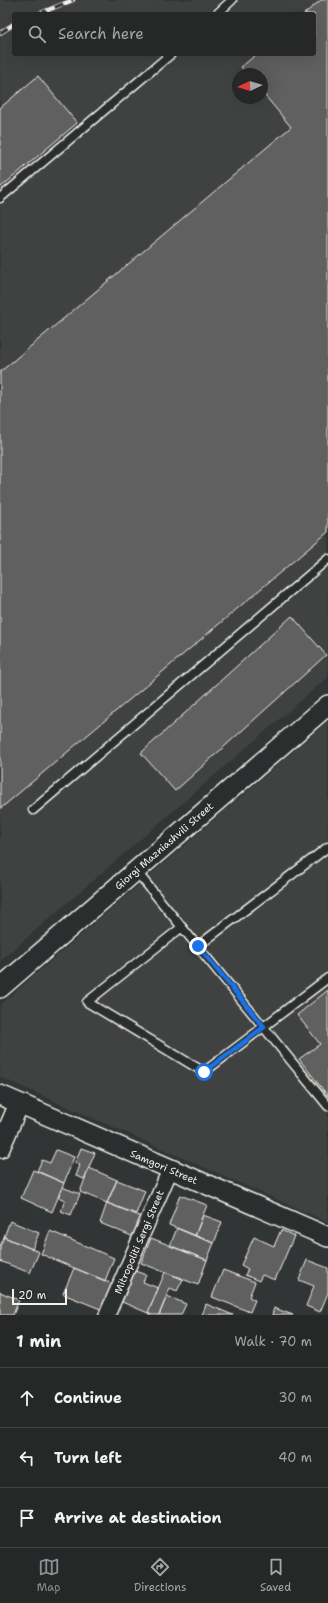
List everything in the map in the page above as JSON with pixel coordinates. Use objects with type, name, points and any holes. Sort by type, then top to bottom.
[{"type":"street","name":"Giorgi Mazniashvili Street","points":[[0,988],[328,705]]},
{"type":"street","name":"Samgori Street","points":[[0,1095],[170,1170],[328,1237]]},
{"type":"street","points":[[0,1148],[19,1104]]},
{"type":"street","name":"Mitropoliti Sergi Street","points":[[109,1314],[170,1170]]},
{"type":"lane","points":[[219,12],[232,0]]},
{"type":"lane","points":[[0,198],[169,56]]},
{"type":"lane","points":[[33,810],[328,559]]},
{"type":"lane","points":[[198,946],[328,847]]},
{"type":"lane","points":[[136,871],[328,1106]]},
{"type":"lane","points":[[182,927],[86,1002],[204,1072],[328,978]]},
{"type":"shaded area","points":[[0,0],[328,0],[328,677],[0,961]]},
{"type":"shaded area","points":[[328,721],[328,1222],[0,1077],[0,1005]]},
{"type":"building","points":[[321,0],[328,0],[328,532],[0,809],[0,372],[291,127],[268,99],[268,68],[241,67],[255,56],[316,56],[316,12],[306,12]]},
{"type":"building","points":[[38,76],[77,123],[0,188],[0,108]]},
{"type":"building","points":[[292,616],[326,655],[175,791],[141,753]]},
{"type":"building","points":[[328,990],[328,1096],[299,1059],[320,1044],[297,1015]]},
{"type":"building","points":[[81,1148],[95,1153],[84,1179],[76,1176],[80,1165],[75,1163]]},
{"type":"building","points":[[56,1150],[74,1157],[64,1183],[37,1171],[42,1160],[50,1163]]},
{"type":"building","points":[[89,1168],[117,1180],[107,1203],[80,1192]]},
{"type":"building","points":[[33,1170],[64,1183],[52,1212],[21,1198]]},
{"type":"building","points":[[117,1180],[145,1191],[136,1214],[107,1203]]},
{"type":"building","points":[[62,1187],[80,1194],[71,1215],[61,1211],[65,1200],[58,1197]]},
{"type":"building","points":[[180,1195],[207,1205],[195,1236],[169,1225]]},
{"type":"building","points":[[107,1203],[142,1217],[134,1237],[100,1223]]},
{"type":"building","points":[[203,1215],[222,1222],[214,1243],[195,1236]]},
{"type":"building","points":[[10,1221],[39,1233],[32,1249],[4,1237]]},
{"type":"building","points":[[177,1228],[214,1243],[207,1260],[170,1246]]},
{"type":"building","points":[[281,1230],[294,1236],[275,1280],[262,1275],[259,1281],[245,1275],[248,1269],[241,1265],[254,1237],[274,1246]]},
{"type":"building","points":[[50,1231],[114,1258],[105,1281],[41,1254]]},
{"type":"building","points":[[4,1237],[39,1252],[30,1273],[0,1261],[0,1246]]},
{"type":"building","points":[[151,1238],[207,1260],[198,1285],[141,1263]]},
{"type":"building","points":[[307,1260],[328,1268],[328,1293],[320,1312],[306,1306],[314,1286],[299,1280]]},
{"type":"building","points":[[74,1268],[114,1284],[103,1310],[63,1294]]},
{"type":"building","points":[[223,1270],[255,1282],[249,1297],[255,1300],[250,1312],[212,1297]]},
{"type":"building","points":[[135,1271],[146,1275],[143,1282],[158,1288],[148,1313],[122,1302]]},
{"type":"building","points":[[165,1272],[183,1279],[177,1291],[170,1288],[159,1315],[152,1315],[148,1313]]},
{"type":"building","points":[[0,1292],[19,1300],[13,1315],[0,1315]]},
{"type":"building","points":[[167,1296],[186,1304],[181,1315],[159,1315]]},
{"type":"building","points":[[206,1304],[233,1315],[202,1315]]},
{"type":"building","points":[[274,1308],[293,1315],[272,1315]]},
{"type":"railway","points":[[43,12],[73,0]]},
{"type":"railway","points":[[0,33],[12,25]]},
{"type":"route","points":[[198,946],[264,1027],[204,1072]]}]
